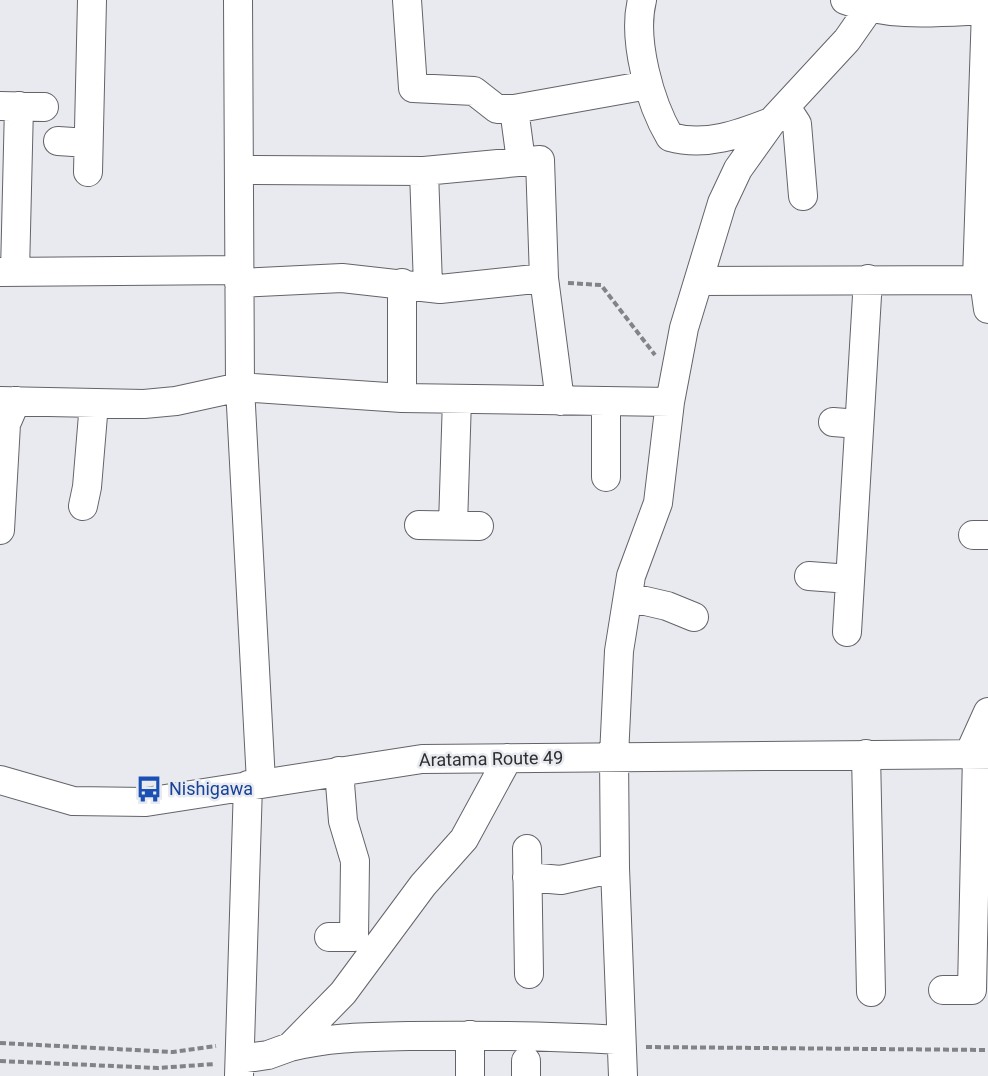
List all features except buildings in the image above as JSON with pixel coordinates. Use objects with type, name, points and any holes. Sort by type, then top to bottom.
[{"type":"street","points":[[88,171],[80,28],[92,0]]},
{"type":"street","points":[[238,0],[240,387],[255,784],[240,1059],[268,1055],[315,1040],[354,1038],[510,1034],[621,1044]]},
{"type":"street","points":[[407,0],[413,88],[474,91],[497,109],[514,109],[648,85]]},
{"type":"street","points":[[642,0],[639,32],[648,85],[670,137],[688,142],[734,136],[780,114]]},
{"type":"street","points":[[623,1076],[615,868],[614,756],[620,651],[628,597],[639,548],[657,503],[675,368],[722,203],[738,169],[780,114],[823,69],[863,3],[910,13],[987,10],[983,280],[988,309]]},
{"type":"street","points":[[21,106],[7,272],[342,278],[440,289],[544,280]]},
{"type":"street","points":[[514,109],[521,161]]},
{"type":"street","points":[[780,114],[796,124],[802,196]]},
{"type":"street","points":[[58,141],[88,143]]},
{"type":"street","points":[[239,170],[424,171],[540,160],[544,280],[560,401]]},
{"type":"street","points":[[402,398],[415,285],[424,171]]},
{"type":"street","points":[[847,632],[850,579],[846,423],[868,279]]},
{"type":"street","points":[[699,281],[983,280]]},
{"type":"street","points":[[0,530],[8,401],[144,404],[176,401],[240,387],[402,398],[670,402]]},
{"type":"street","points":[[419,525],[466,525],[457,399]]},
{"type":"street","points":[[606,401],[606,477]]},
{"type":"street","points":[[83,506],[87,487],[94,403]]},
{"type":"street","points":[[809,576],[850,579]]},
{"type":"street","points":[[628,597],[667,606],[694,617]]},
{"type":"street","points":[[943,990],[972,1003],[978,754],[988,712]]},
{"type":"street","points":[[866,754],[871,992]]},
{"type":"street","name":"Aratama Route 49","points":[[0,780],[73,801],[106,802],[178,798],[422,759],[978,754]]},
{"type":"street","points":[[290,1047],[343,993],[423,885],[465,839],[508,758]]},
{"type":"street","points":[[329,937],[354,937],[355,861],[343,821],[339,771]]},
{"type":"street","points":[[527,849],[529,974]]},
{"type":"street","points":[[527,877],[570,879],[615,868]]},
{"type":"street","points":[[470,1035],[470,1076]]},
{"type":"path","points":[[544,280],[601,285],[649,349],[663,363],[675,368]]},
{"type":"path","points":[[0,1042],[240,1059]]},
{"type":"path","points":[[621,1044],[988,1050]]},
{"type":"path","points":[[0,1061],[158,1068],[203,1066],[240,1059]]},
{"type":"place","name":"Nishigawa","points":[[149,789]]}]
